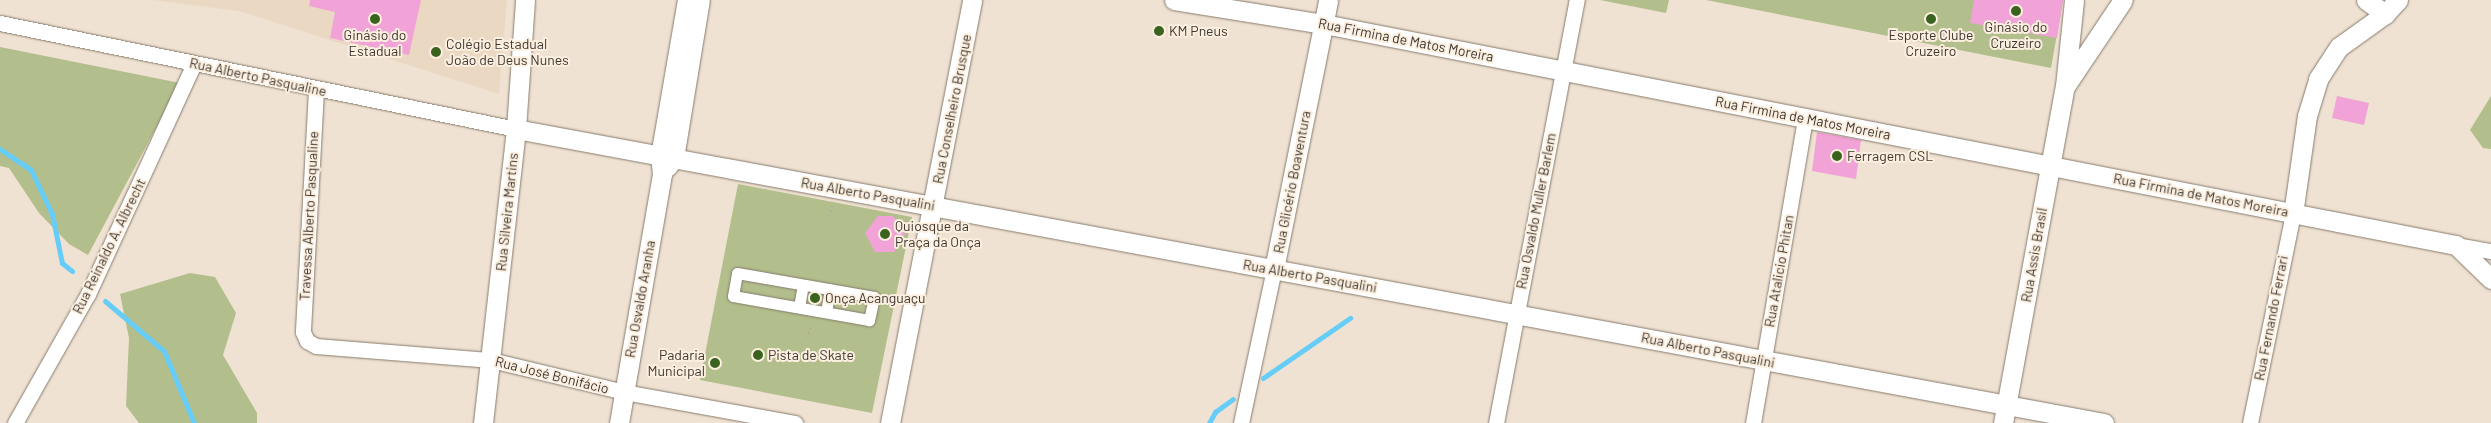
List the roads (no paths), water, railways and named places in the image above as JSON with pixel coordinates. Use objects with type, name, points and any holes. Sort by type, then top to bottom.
[{"type":"street","name":"Rua Silveira Martins","points":[[483,423],[516,129],[525,0]]},
{"type":"street","name":"Rua Osvaldo Aranha","points":[[665,163],[686,0]]},
{"type":"street","name":"Rua Osvaldo Aranha","points":[[619,423],[665,163],[700,0]]},
{"type":"street","name":"Rua Conselheiro Brusque","points":[[890,423],[972,0]]},
{"type":"street","name":"Rua Firmina de Matos Moreira","points":[[1174,0],[1324,24],[2491,251]]},
{"type":"street","name":"Rua Glicério Boaventura","points":[[1241,423],[1328,0]]},
{"type":"street","name":"Rua Osvaldo Muller Barlem","points":[[1496,423],[1515,314],[1564,70],[1576,0]]},
{"type":"street","name":"Rua Assis Brasil","points":[[2004,414],[2065,86],[2074,0]]},
{"type":"street","name":"Rua Assis Brasil","points":[[2065,86],[2122,0]]},
{"type":"street","points":[[2366,0],[2385,14]]},
{"type":"street","points":[[2293,214],[2307,116],[2318,79],[2339,47],[2385,14],[2398,0]]},
{"type":"street","name":"Rua Alberto Pasqualine","points":[[0,23],[316,90],[516,129]]},
{"type":"street","name":"Rua Reinaldo A. Albrecht","points":[[15,423],[88,294],[194,64]]},
{"type":"street","name":"Travessa Alberto Pasqualine","points":[[307,341],[303,332],[316,90]]},
{"type":"street","name":"Rua Atalicio Phitan","points":[[1753,423],[1805,119]]},
{"type":"street","name":"Rua Alberto Pasqualini","points":[[516,129],[665,163],[933,206],[1764,360],[2004,414],[2104,423]]},
{"type":"street","name":"Rua Fernando Ferrari","points":[[2250,423],[2293,214]]},
{"type":"street","points":[[2456,245],[2491,279]]},
{"type":"street","points":[[738,273],[830,290],[874,297],[870,320],[733,296],[738,273]]},
{"type":"street","points":[[799,307],[803,285]]},
{"type":"street","points":[[826,312],[830,290]]},
{"type":"street","name":"Rua José Bonifácio","points":[[307,341],[316,346],[491,360],[624,392],[795,423]]},
{"type":"waterway","points":[[0,149],[31,170],[52,214],[62,263],[72,271]]},
{"type":"waterway","points":[[105,301],[164,351],[194,423]]},
{"type":"waterway","points":[[1263,378],[1350,318]]},
{"type":"waterway","points":[[1209,423],[1215,412],[1233,399]]},
{"type":"place","name":"Ginásio do Cruzeiro","points":[[2016,11]]},
{"type":"place","name":"Ginásio do Estadual","points":[[375,19]]},
{"type":"place","name":"Esporte Clube Cruzeiro","points":[[1931,19]]},
{"type":"place","name":"KM Pneus","points":[[1159,31]]},
{"type":"place","name":"Colégio Estadual João de Deus Nunes","points":[[436,52]]},
{"type":"place","name":"Ferragem CSL","points":[[1837,156]]},
{"type":"place","name":"Quiosque da Praça da Onça","points":[[885,234]]},
{"type":"place","name":"Onça Acanguaçu","points":[[815,298]]},
{"type":"place","name":"Pista de Skate","points":[[758,355]]},
{"type":"place","name":"Padaria Municipal","points":[[715,363]]}]
